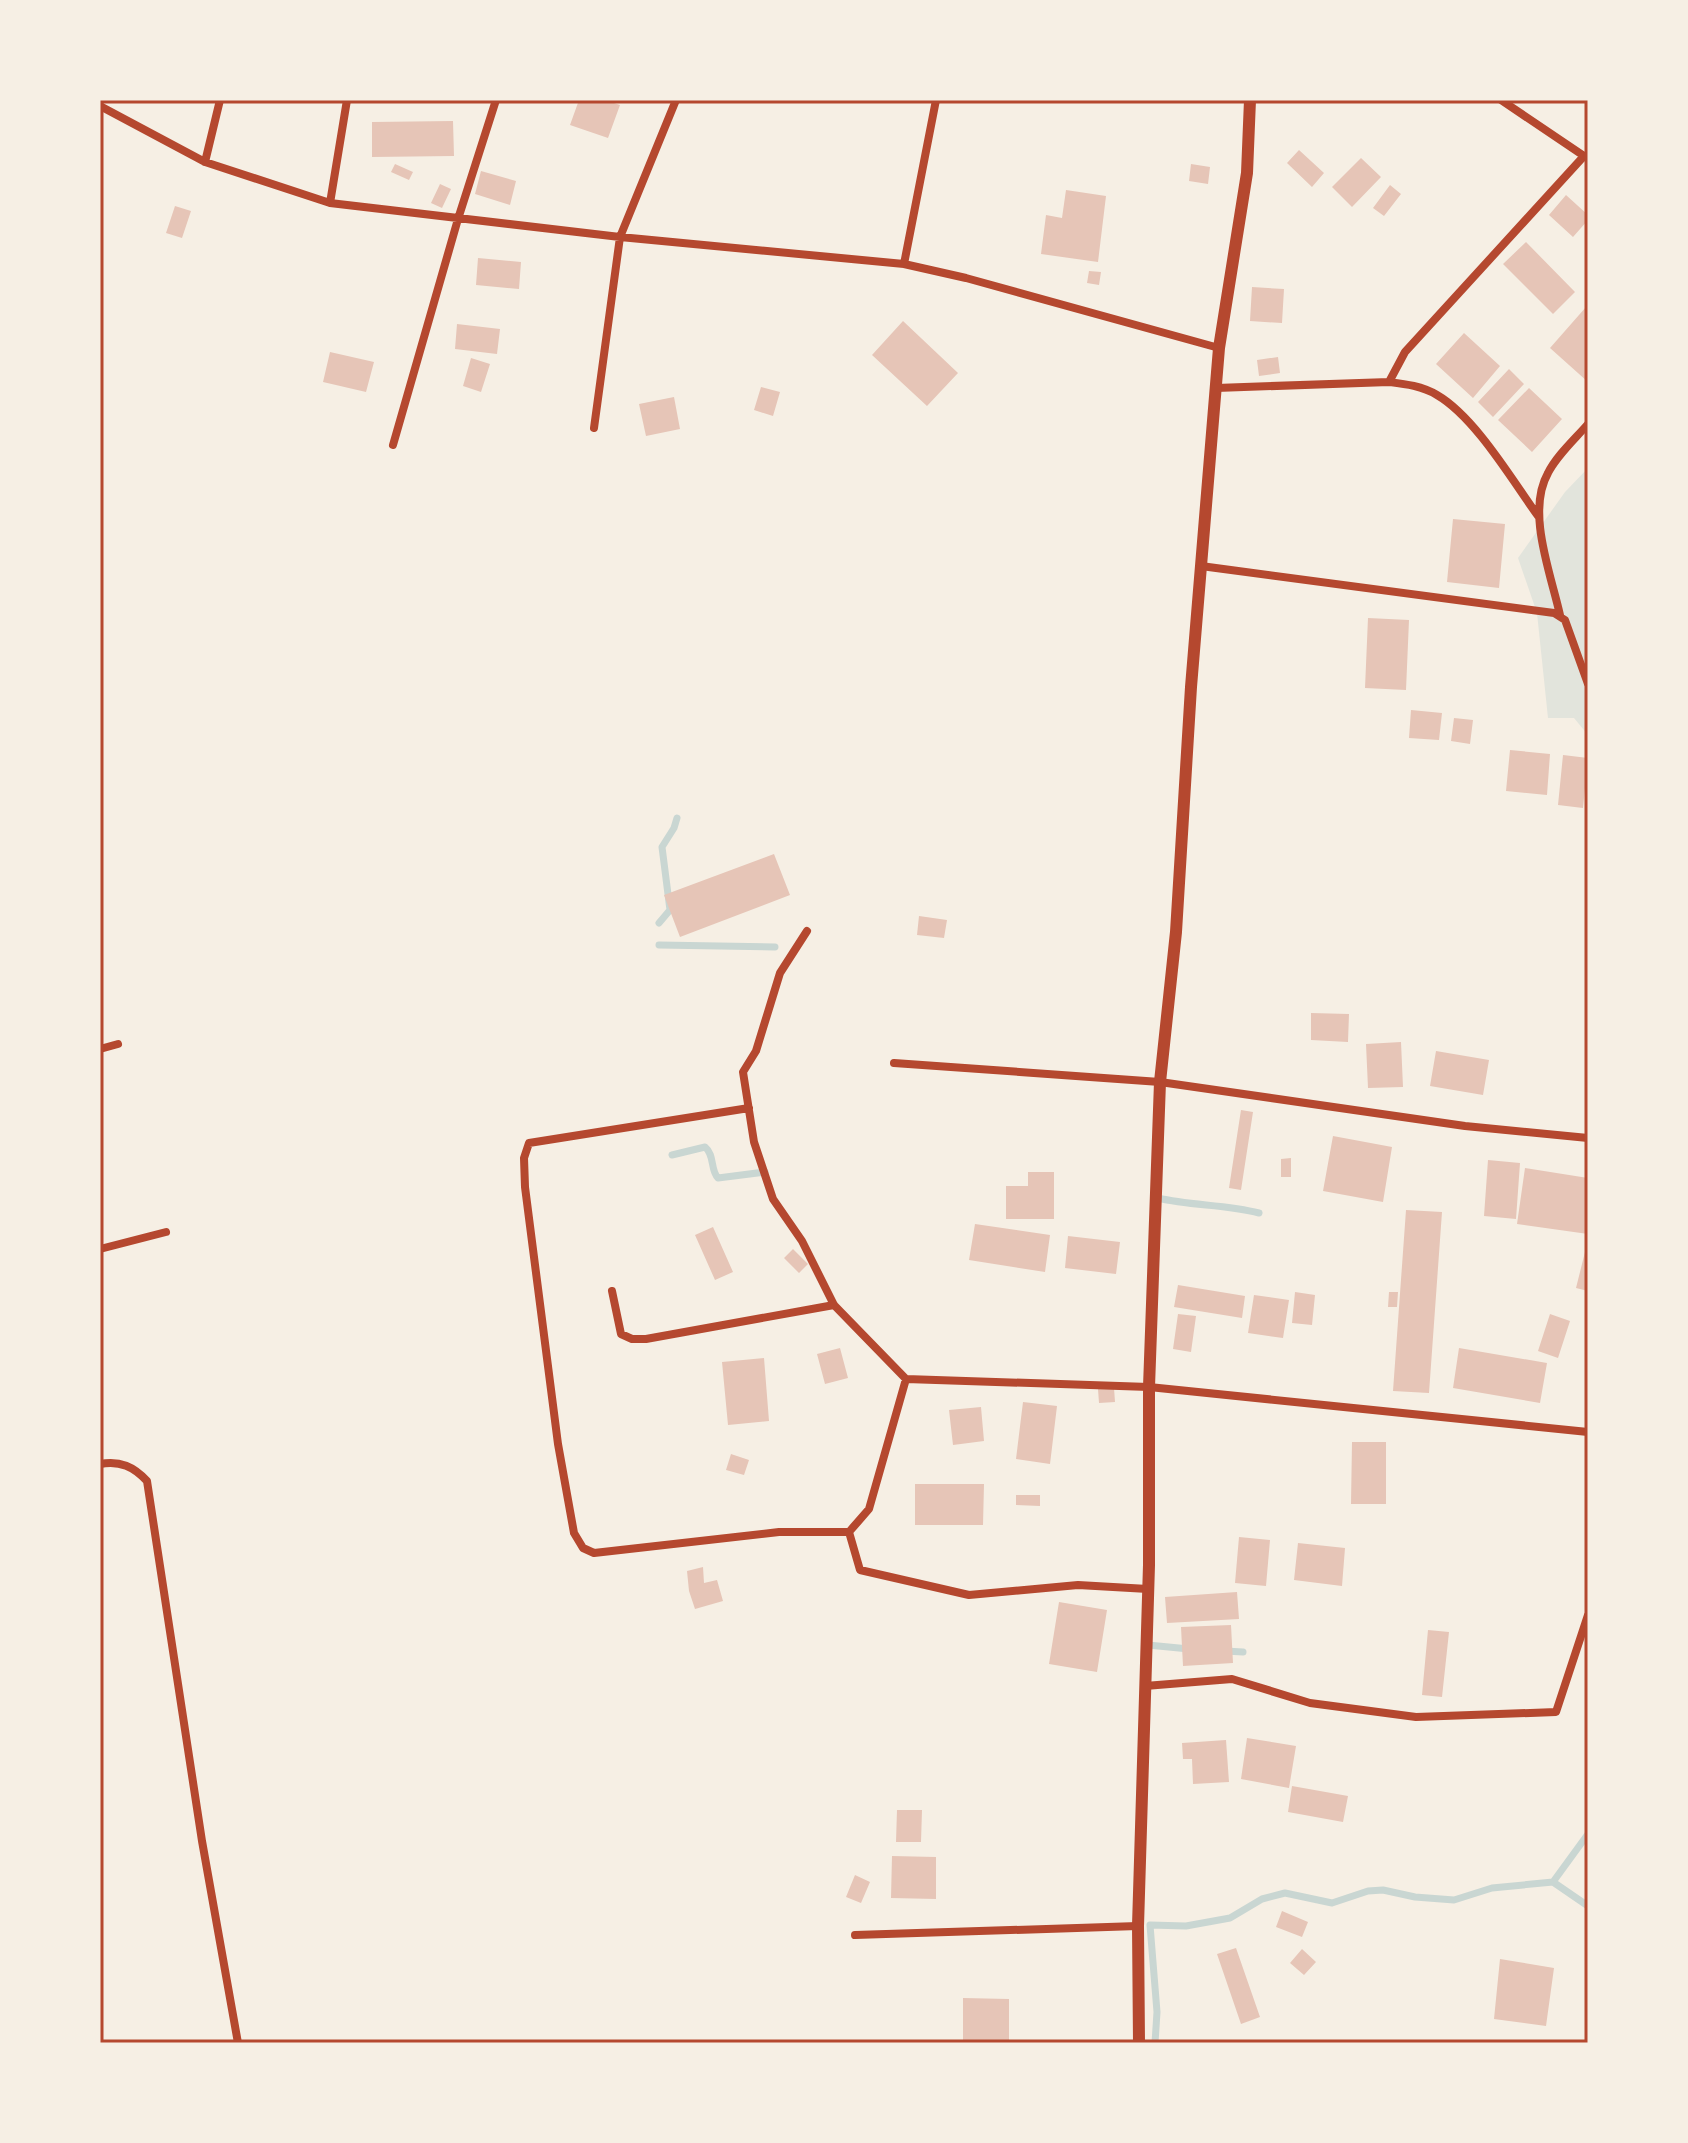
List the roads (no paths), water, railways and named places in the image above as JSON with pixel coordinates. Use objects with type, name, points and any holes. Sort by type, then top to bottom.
[{"type":"street","points":[[205,162],[220,100]]},
{"type":"street","points":[[330,203],[347,100]]},
{"type":"street","points":[[393,445],[496,100]]},
{"type":"street","points":[[594,428],[620,237],[676,100]]},
{"type":"street","points":[[904,264],[936,100]]},
{"type":"street","points":[[1139,2043],[1138,1926],[1148,1589],[1149,1387],[1160,1082],[1176,932],[1219,348],[1247,173],[1250,100]]},
{"type":"street","points":[[1389,382],[1405,352],[1586,157],[1501,100]]},
{"type":"street","points":[[100,106],[205,162],[330,203],[620,237],[904,264],[966,278],[1219,348]]},
{"type":"street","points":[[1216,388],[1389,382],[1411,384],[1437,395],[1457,412],[1482,439],[1538,516]]},
{"type":"street","points":[[1588,424],[1548,471],[1538,498],[1538,516],[1560,615],[1565,620],[1588,684]]},
{"type":"street","points":[[1201,566],[1560,615]]},
{"type":"street","points":[[807,931],[780,973],[756,1051],[743,1072],[754,1142],[773,1199],[802,1241],[834,1305],[906,1379],[1149,1387],[1588,1432]]},
{"type":"street","points":[[100,1049],[118,1044]]},
{"type":"street","points":[[894,1063],[1160,1082],[1465,1126],[1588,1138]]},
{"type":"street","points":[[749,1108],[529,1143],[524,1158],[525,1187],[558,1444],[574,1533],[583,1548],[594,1553],[779,1532],[849,1532],[869,1509],[906,1379]]},
{"type":"street","points":[[100,1249],[166,1232]]},
{"type":"street","points":[[612,1291],[621,1334],[632,1339],[834,1305]]},
{"type":"street","points":[[100,1464],[108,1462],[134,1467],[147,1481],[202,1841],[238,2043]]},
{"type":"street","points":[[849,1532],[860,1570],[969,1595],[1078,1585],[1148,1589]]},
{"type":"street","points":[[1145,1686],[1232,1679],[1310,1703],[1416,1717],[1556,1712],[1585,1634],[1588,1615]]},
{"type":"street","points":[[855,1935],[1138,1926]]},
{"type":"waterway","points":[[659,923],[670,910],[662,847],[677,818]]},
{"type":"waterway","points":[[659,945],[775,947]]},
{"type":"waterway","points":[[672,1155],[705,1147],[718,1178],[765,1172]]},
{"type":"waterway","points":[[1158,1198],[1259,1213]]},
{"type":"waterway","points":[[1148,1645],[1189,1649]]},
{"type":"waterway","points":[[1225,1651],[1243,1652]]},
{"type":"waterway","points":[[1553,1882],[1588,1834]]},
{"type":"waterway","points":[[1155,2043],[1157,2012],[1150,1925],[1186,1926],[1230,1918],[1262,1899],[1285,1893],[1332,1903],[1368,1891],[1383,1890],[1415,1897],[1454,1900],[1492,1888],[1553,1882],[1588,1906]]}]
